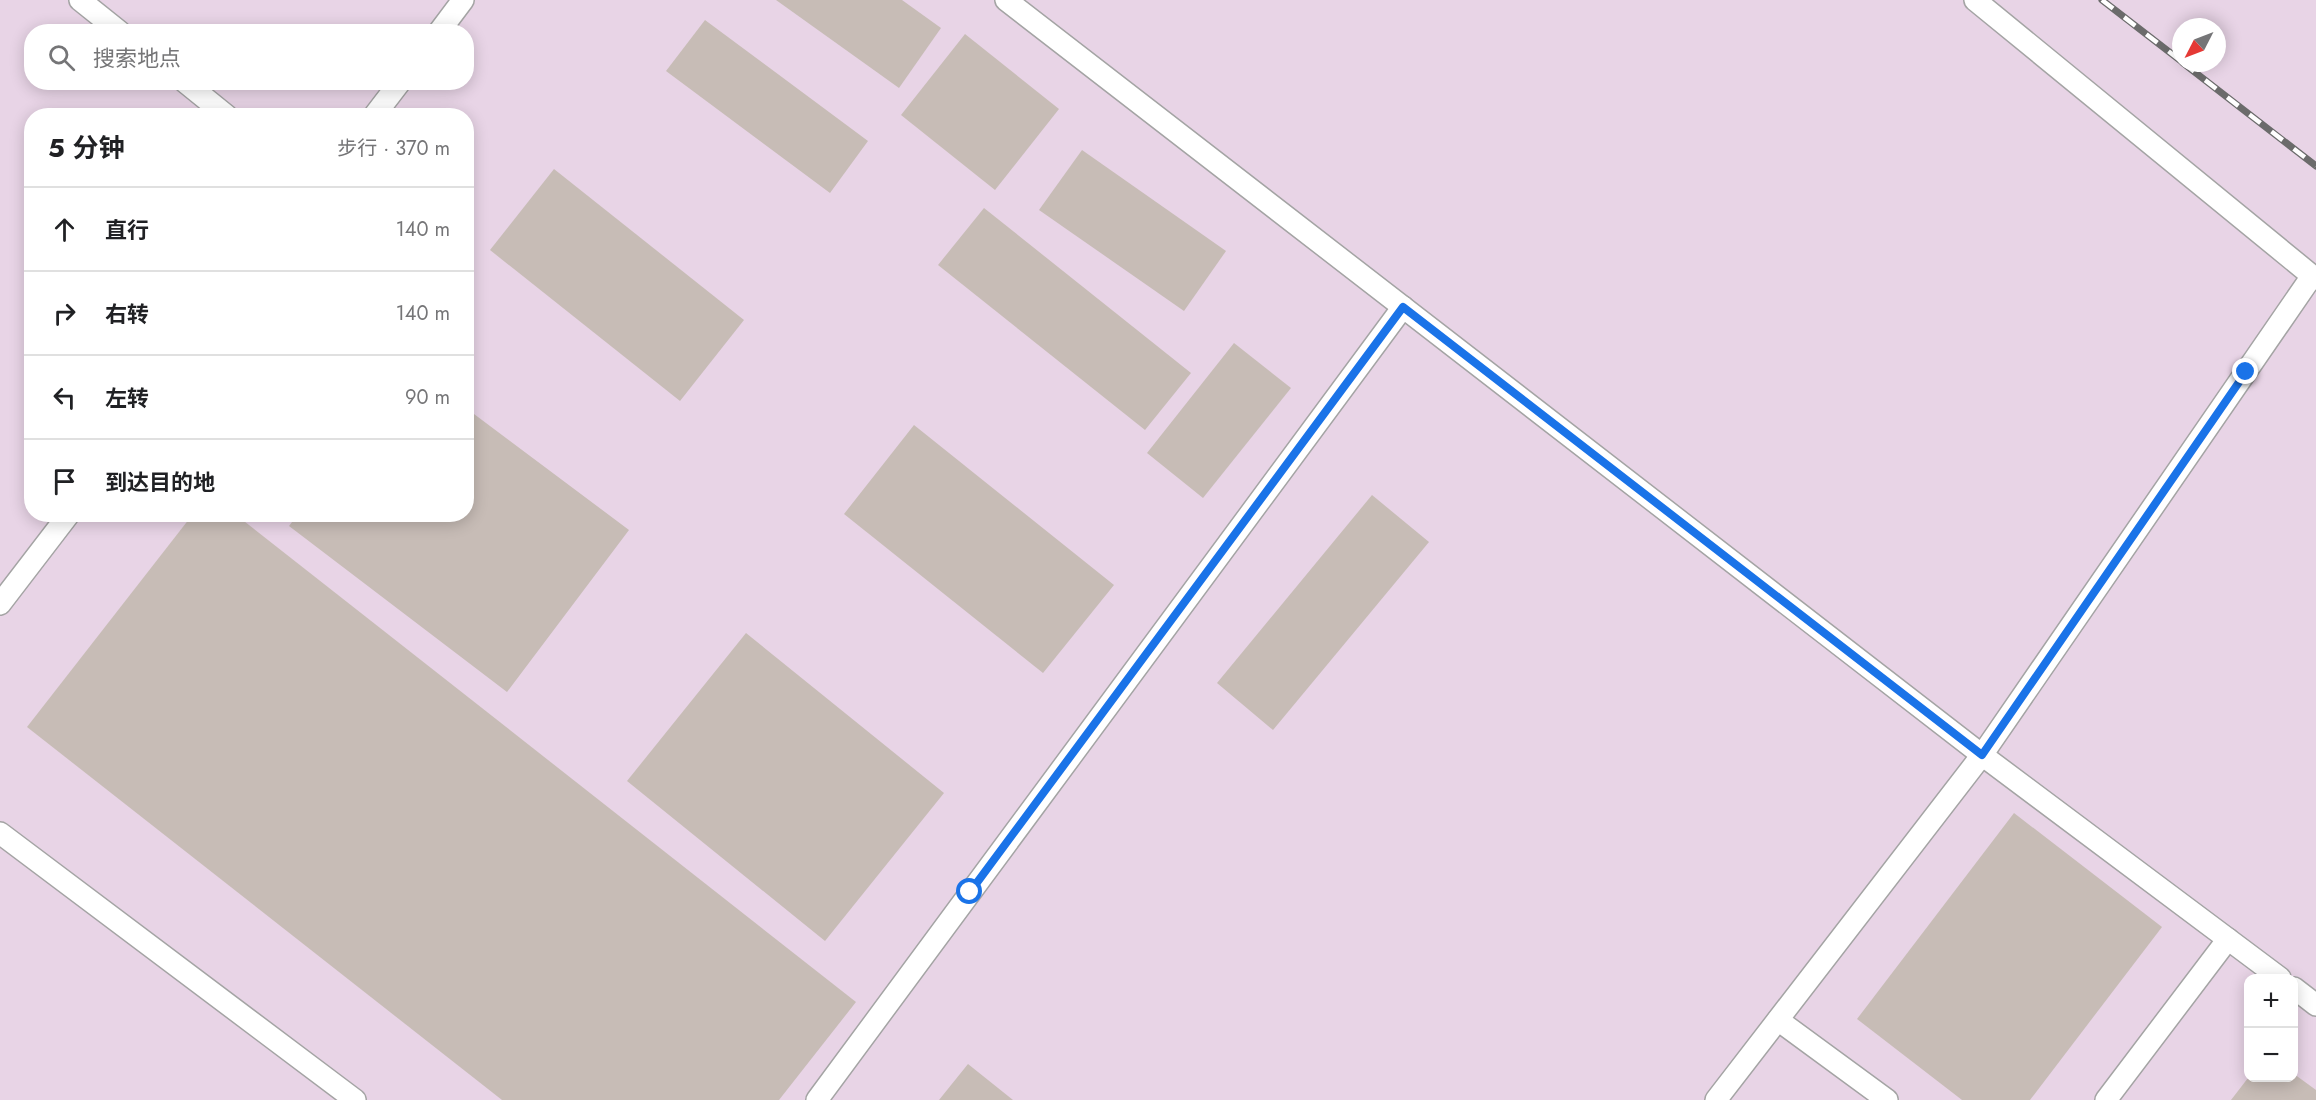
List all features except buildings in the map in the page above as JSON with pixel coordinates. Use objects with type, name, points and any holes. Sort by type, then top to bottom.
[{"type":"lane","points":[[80,0],[110,24]]},
{"type":"lane","points":[[445,24],[463,0]]},
{"type":"lane","points":[[1006,0],[1982,755],[2275,974]]},
{"type":"lane","points":[[1716,1100],[1982,755],[2314,277],[1975,0]]},
{"type":"lane","points":[[195,90],[216,108]]},
{"type":"lane","points":[[380,108],[394,90]]},
{"type":"lane","points":[[817,1100],[1403,307]]},
{"type":"lane","points":[[0,604],[63,522]]},
{"type":"lane","points":[[0,833],[355,1100]]},
{"type":"lane","points":[[2106,1100],[2228,939]]},
{"type":"lane","points":[[2298,991],[2316,1005]]},
{"type":"lane","points":[[1778,1020],[1887,1100]]},
{"type":"shaded area","points":[[0,0],[2316,0],[2316,1100],[0,1100]]},
{"type":"railway","points":[[2102,0],[2172,54]]},
{"type":"railway","points":[[2195,72],[2316,166]]},
{"type":"route","points":[[970,892],[1403,307],[1982,755],[2246,372]]}]
